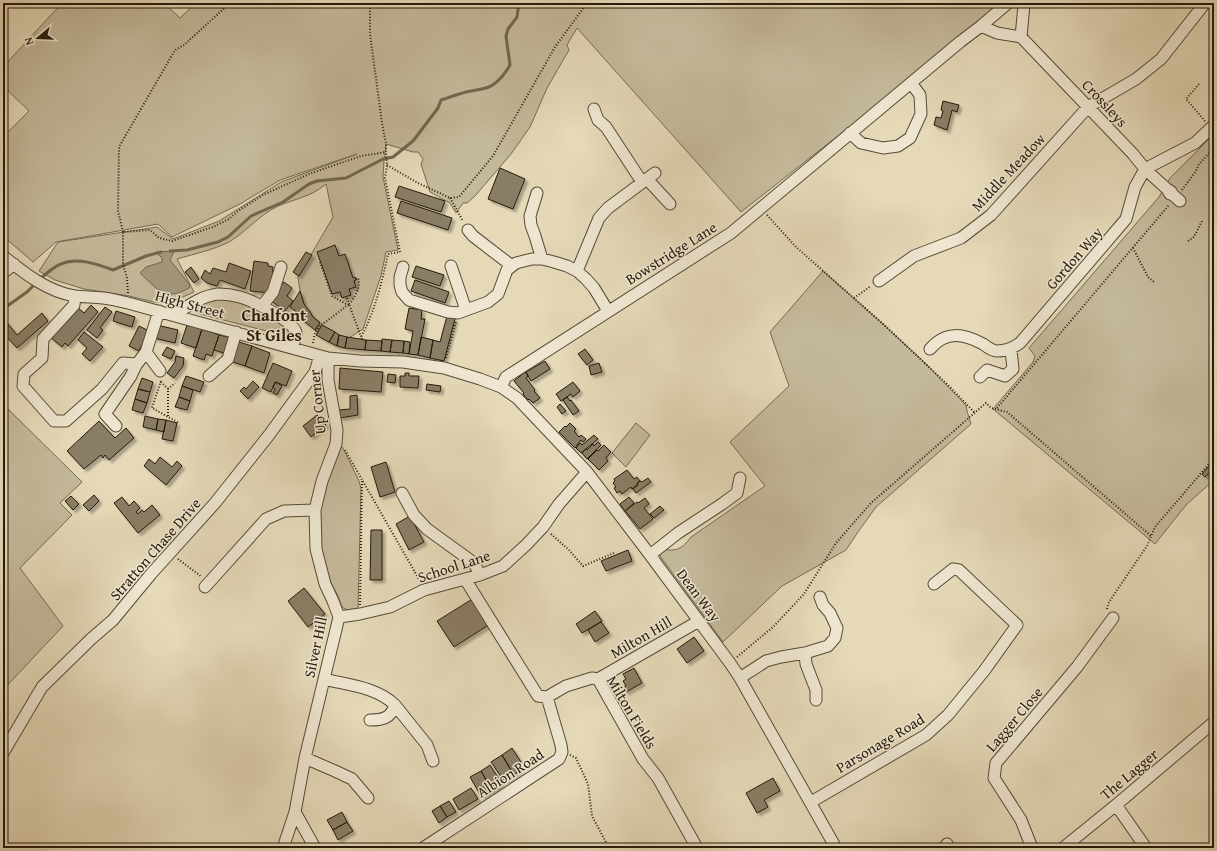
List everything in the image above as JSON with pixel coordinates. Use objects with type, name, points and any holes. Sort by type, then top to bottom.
[{"type":"street","name":"Bowstridge Lane","points":[[501,387],[506,377],[731,233],[1008,3]]},
{"type":"street","points":[[981,26],[997,34],[1021,36],[1024,3]]},
{"type":"street","name":"Middle Meadow","points":[[879,281],[914,256],[961,238],[991,215],[1088,107],[1136,79],[1161,59],[1205,3]]},
{"type":"street","name":"Crossleys","points":[[1021,36],[1145,169],[1174,195]]},
{"type":"street","points":[[850,133],[861,143],[883,148],[898,146],[910,138],[921,114],[920,95],[911,83]]},
{"type":"street","points":[[594,109],[598,120],[606,127],[670,204]]},
{"type":"street","points":[[1145,169],[1195,143],[1212,127]]},
{"type":"street","name":"Gordon Way","points":[[1011,350],[1020,343],[1126,219],[1135,187],[1145,169]]},
{"type":"street","points":[[577,271],[599,218],[608,208],[648,178]]},
{"type":"street","points":[[538,193],[530,216],[531,225],[542,259]]},
{"type":"street","points":[[468,230],[473,236],[512,266]]},
{"type":"street","name":"High Street","points":[[3,256],[46,287],[74,296],[103,298],[128,303],[320,356],[360,361],[403,362],[444,368],[501,387]]},
{"type":"street","points":[[403,267],[400,277],[400,285],[402,292],[408,300],[448,312],[462,311],[488,302],[498,294],[507,270],[512,266],[523,261],[542,259],[567,266],[577,271],[594,288],[608,311]]},
{"type":"street","points":[[3,273],[14,264]]},
{"type":"street","points":[[452,266],[462,311]]},
{"type":"street","points":[[262,306],[274,292],[282,268]]},
{"type":"street","points":[[174,315],[196,301],[218,294],[241,297],[276,314],[293,327],[296,333],[292,348]]},
{"type":"street","points":[[74,296],[74,305],[43,339],[42,358],[24,374],[23,386],[54,421],[66,421],[102,389],[123,363],[137,363]]},
{"type":"street","points":[[116,426],[105,414],[131,376],[137,363],[146,352],[159,311]]},
{"type":"street","points":[[209,376],[228,359],[236,332]]},
{"type":"street","points":[[930,349],[936,342],[949,336],[957,335],[967,337],[996,351],[1011,350],[1013,369],[1006,376],[987,370],[980,377]]},
{"type":"street","points":[[146,352],[160,376]]},
{"type":"street","name":"Up Corner","points":[[320,356],[328,380],[337,430],[336,444]]},
{"type":"street","name":"Stratton Chase Drive","points":[[3,753],[42,687],[91,639],[113,620],[215,503],[269,435],[315,372],[320,356]]},
{"type":"street","name":"Dean Way","points":[[501,387],[518,398],[587,472],[633,539],[650,555],[699,621],[740,678],[836,848]]},
{"type":"street","name":"Silver Hill","points":[[283,848],[295,812],[305,758],[339,617],[325,584],[316,549],[315,510],[322,481],[336,444]]},
{"type":"street","name":"School Lane","points":[[339,617],[390,607],[424,590],[480,575],[503,566],[526,545],[543,526],[559,504],[587,472]]},
{"type":"street","points":[[650,555],[678,533],[737,493],[740,478]]},
{"type":"street","points":[[402,493],[414,515],[428,529],[474,563],[480,575]]},
{"type":"street","points":[[207,585],[266,519],[284,511],[315,510]]},
{"type":"street","name":"Parsonage Road","points":[[811,802],[926,735],[948,716],[984,671],[1017,625],[960,570],[953,569],[934,584]]},
{"type":"street","points":[[465,579],[538,696],[547,697]]},
{"type":"street","points":[[740,678],[766,662],[781,656],[828,646],[835,638],[837,628],[830,613],[823,605],[820,597]]},
{"type":"street","name":"Lagger Close","points":[[1032,848],[1021,820],[994,778],[996,763],[1077,667],[1109,615]]},
{"type":"street","name":"Milton Hill","points":[[598,679],[699,621]]},
{"type":"street","points":[[805,652],[806,664],[816,690],[816,700]]},
{"type":"street","name":"Milton Fields","points":[[547,697],[566,686],[592,678],[598,679],[643,759],[658,778],[697,848]]},
{"type":"street","points":[[324,679],[364,689],[383,695],[390,699],[427,745],[433,761]]},
{"type":"street","name":"Albion Road","points":[[423,848],[559,759],[562,752],[547,697]]},
{"type":"street","points":[[370,720],[380,720],[389,716],[395,705]]},
{"type":"street","name":"The Lagger","points":[[1064,848],[1214,722]]},
{"type":"street","points":[[305,758],[352,779],[368,798]]},
{"type":"street","points":[[1116,805],[1146,848]]},
{"type":"street","points":[[295,812],[315,848]]},
{"type":"path","points":[[128,303],[128,291],[123,264],[123,232],[118,211],[119,147],[176,50],[184,45],[230,3]]},
{"type":"path","points":[[347,298],[362,338],[383,278],[388,254],[400,252],[385,178],[387,164],[385,152],[386,144],[370,34],[370,3]]},
{"type":"path","points":[[387,164],[418,183],[450,198],[459,197],[493,156],[555,47],[587,3]]},
{"type":"path","points":[[1199,84],[1186,99],[1212,127]]},
{"type":"path","points":[[997,408],[1133,247],[1174,195],[1196,171],[1199,164],[1214,148]]},
{"type":"path","points":[[123,232],[150,230],[159,238],[172,241],[213,227],[229,219],[263,195],[321,169],[361,156],[385,152]]},
{"type":"path","points":[[450,198],[468,230]]},
{"type":"path","points":[[760,208],[796,247],[926,364],[975,413]]},
{"type":"path","points":[[1195,243],[1194,237],[1202,221]]},
{"type":"path","points":[[1188,240],[1194,237]]},
{"type":"path","points":[[1133,247],[1150,278],[1154,282]]},
{"type":"path","points":[[320,262],[332,296],[348,304]]},
{"type":"path","points":[[320,356],[315,333],[320,325],[351,302],[359,284],[358,278],[356,279]]},
{"type":"path","points":[[1147,281],[1150,278]]},
{"type":"path","points":[[854,298],[879,281]]},
{"type":"path","points":[[444,368],[462,311]]},
{"type":"path","points":[[160,376],[168,389],[168,416]]},
{"type":"path","points":[[160,376],[152,408],[179,423]]},
{"type":"path","points":[[168,389],[175,383]]},
{"type":"path","points":[[742,653],[773,627],[804,594],[836,543],[871,502],[986,403],[991,408],[997,408],[1008,412],[1151,536]]},
{"type":"path","points":[[336,444],[342,445],[424,590]]},
{"type":"path","points":[[1109,615],[1108,604],[1147,546],[1155,527],[1214,458]]},
{"type":"path","points":[[360,614],[362,480]]},
{"type":"path","points":[[543,526],[569,550],[583,566],[614,553]]},
{"type":"path","points":[[169,554],[188,566],[207,585]]},
{"type":"path","points":[[562,752],[576,758],[588,784],[592,816],[609,848]]},
{"type":"shaded area","points":[[62,3],[164,3],[180,18],[196,3],[1007,3],[741,212],[577,28],[567,45],[569,50],[547,88],[530,127],[511,154],[475,196],[467,203],[463,203],[456,213],[450,203],[430,192],[421,164],[423,159],[418,152],[413,152],[386,144],[383,177],[398,250],[386,252],[381,276],[363,329],[349,338],[318,332],[315,330],[320,322],[313,317],[304,304],[300,291],[298,277],[333,217],[326,184],[313,193],[285,203],[271,210],[229,242],[210,250],[177,259],[194,292],[174,301],[166,303],[154,302],[129,296],[84,289],[55,280],[39,271],[58,242],[157,227],[173,239],[219,221],[281,182],[357,154],[280,180],[240,204],[172,237],[158,224],[56,242],[33,262],[3,236],[3,137],[29,111],[3,86],[3,67]]},
{"type":"shaded area","points":[[1214,134],[1214,480],[1186,505],[1155,544],[993,409],[1033,362],[1035,356],[1029,348],[1159,197],[1170,178]]},
{"type":"shaded area","points":[[174,251],[170,260],[190,285],[189,288],[181,292],[167,294],[151,284],[140,273],[146,267],[162,262],[162,258],[156,252]]},
{"type":"shaded area","points":[[823,271],[921,359],[966,405],[971,424],[876,507],[846,550],[782,586],[723,642],[660,556],[662,549],[675,550],[682,547],[691,537],[765,486],[730,442],[789,386],[770,332]]},
{"type":"shaded area","points":[[225,297],[261,310],[288,328],[289,331],[286,335],[282,335],[204,315],[193,310],[196,305]]},
{"type":"shaded area","points":[[3,404],[82,482],[60,503],[72,515],[20,568],[63,626],[3,690]]},
{"type":"shaded area","points":[[636,423],[650,435],[626,467],[612,453]]},
{"type":"shaded area","points":[[340,447],[344,450],[361,488],[358,609],[347,610],[342,607],[330,581],[321,548],[319,511],[326,482]]},
{"type":"building","points":[[943,101],[959,105],[957,112],[952,110],[947,130],[934,125],[936,117],[941,118]]},
{"type":"building","points":[[500,168],[525,179],[513,209],[488,199]]},
{"type":"building","points":[[399,186],[445,201],[441,212],[395,197]]},
{"type":"building","points":[[401,201],[452,218],[448,230],[397,213]]},
{"type":"building","points":[[335,245],[339,256],[345,254],[353,278],[355,277],[356,280],[354,281],[356,287],[349,289],[351,295],[342,298],[340,292],[332,294],[317,252]]},
{"type":"building","points":[[306,252],[312,255],[299,276],[293,272]]},
{"type":"building","points":[[254,261],[268,263],[268,266],[273,267],[271,293],[250,291]]},
{"type":"building","points":[[229,263],[251,271],[245,289],[220,280],[217,286],[207,283],[201,278],[205,270],[210,274],[213,268],[226,272]]},
{"type":"building","points":[[416,266],[444,275],[440,286],[412,277]]},
{"type":"building","points":[[191,267],[199,279],[194,283],[185,272]]},
{"type":"building","points":[[415,280],[449,292],[445,303],[411,291]]},
{"type":"building","points":[[284,282],[292,288],[287,296],[293,301],[285,311],[270,300]]},
{"type":"building","points":[[300,291],[304,304],[313,317],[320,323],[315,330],[296,315],[298,313],[290,307]]},
{"type":"building","points":[[91,305],[98,312],[68,346],[65,343],[62,347],[50,337],[77,307],[84,313]]},
{"type":"building","points":[[105,307],[112,312],[100,328],[103,330],[97,338],[87,330]]},
{"type":"building","points":[[409,308],[422,310],[421,319],[425,319],[418,355],[409,354],[413,331],[405,329]]},
{"type":"building","points":[[116,311],[135,317],[132,327],[113,321]]},
{"type":"building","points":[[42,313],[48,321],[17,348],[3,333],[4,319],[17,335]]},
{"type":"building","points":[[447,316],[455,319],[444,361],[430,358],[433,340],[440,342]]},
{"type":"building","points":[[157,325],[178,330],[175,343],[154,338]]},
{"type":"building","points":[[187,325],[202,329],[196,348],[181,343]]},
{"type":"building","points":[[322,325],[335,332],[329,342],[316,335]]},
{"type":"building","points":[[139,326],[149,331],[139,351],[129,346]]},
{"type":"building","points":[[202,329],[219,335],[212,356],[206,354],[204,360],[193,356]]},
{"type":"building","points":[[84,332],[103,347],[90,361],[82,354],[87,348],[78,340]]},
{"type":"building","points":[[335,332],[339,335],[337,346],[329,342]]},
{"type":"building","points":[[219,335],[232,338],[227,354],[214,350]]},
{"type":"building","points":[[339,335],[347,337],[345,348],[337,346]]},
{"type":"building","points":[[347,337],[366,340],[365,350],[345,348]]},
{"type":"building","points":[[421,337],[433,340],[430,358],[418,355]]},
{"type":"building","points":[[382,339],[392,340],[390,352],[381,351]]},
{"type":"building","points":[[366,340],[382,341],[381,351],[365,350]]},
{"type":"building","points":[[392,340],[404,341],[403,353],[390,352]]},
{"type":"building","points":[[236,341],[252,346],[245,366],[230,361]]},
{"type":"building","points":[[404,341],[410,342],[409,354],[403,353]]},
{"type":"building","points":[[252,346],[270,353],[264,373],[245,366]]},
{"type":"building","points":[[167,347],[175,351],[171,359],[162,355]]},
{"type":"building","points":[[585,349],[593,360],[587,365],[578,354]]},
{"type":"building","points":[[176,356],[184,358],[183,366],[174,378],[167,373],[175,362]]},
{"type":"building","points":[[545,361],[550,369],[531,381],[526,372]]},
{"type":"building","points":[[273,363],[292,371],[286,386],[275,382],[271,392],[262,388]]},
{"type":"building","points":[[599,363],[602,372],[591,375],[589,366]]},
{"type":"building","points":[[340,368],[383,372],[381,392],[339,389]]},
{"type":"building","points":[[525,372],[528,376],[526,378],[540,398],[533,403],[529,399],[528,400],[514,381]]},
{"type":"building","points":[[405,373],[409,373],[409,376],[419,376],[418,388],[400,387],[400,376],[405,376]]},
{"type":"building","points":[[388,374],[396,375],[395,383],[387,382]]},
{"type":"building","points":[[186,376],[204,382],[200,392],[182,386]]},
{"type":"building","points":[[142,378],[153,382],[150,392],[138,389]]},
{"type":"building","points":[[253,381],[259,387],[248,399],[240,391],[244,387],[246,389]]},
{"type":"building","points":[[276,382],[282,386],[277,395],[273,393],[275,389],[273,387]]},
{"type":"building","points":[[573,382],[580,391],[573,397],[571,394],[561,401],[556,394]]},
{"type":"building","points":[[427,384],[441,386],[440,392],[426,390]]},
{"type":"building","points":[[182,386],[193,390],[190,401],[179,397]]},
{"type":"building","points":[[138,389],[150,392],[147,403],[135,399]]},
{"type":"building","points":[[357,395],[358,415],[340,418],[339,410],[350,409],[350,396]]},
{"type":"building","points":[[179,397],[190,401],[187,410],[175,407]]},
{"type":"building","points":[[567,397],[579,411],[573,415],[563,400]]},
{"type":"building","points":[[135,399],[147,403],[143,413],[132,410]]},
{"type":"building","points":[[560,404],[566,411],[562,414],[557,407]]},
{"type":"building","points":[[317,415],[326,425],[311,437],[303,426]]},
{"type":"building","points":[[145,416],[158,419],[156,430],[143,427]]},
{"type":"building","points":[[158,419],[166,420],[164,432],[156,430]]},
{"type":"building","points":[[166,420],[177,423],[173,441],[162,439]]},
{"type":"building","points":[[99,421],[115,438],[126,428],[134,438],[109,460],[105,455],[103,458],[101,455],[84,469],[67,451]]},
{"type":"building","points":[[570,423],[576,429],[574,431],[579,437],[581,435],[586,439],[583,442],[581,440],[575,448],[559,432]]},
{"type":"building","points":[[594,435],[598,439],[581,453],[576,448],[580,443],[582,445]]},
{"type":"building","points":[[598,442],[601,445],[587,459],[582,453]]},
{"type":"building","points":[[604,445],[611,452],[606,458],[608,461],[599,470],[588,459]]},
{"type":"building","points":[[160,457],[172,467],[177,461],[182,466],[166,485],[144,466],[149,459],[155,464]]},
{"type":"building","points":[[1214,460],[1214,467],[1205,477],[1202,474]]},
{"type":"building","points":[[386,462],[395,492],[380,497],[371,467]]},
{"type":"building","points":[[627,470],[634,479],[637,477],[640,481],[632,489],[631,487],[622,494],[620,491],[617,493],[614,488],[616,487],[613,483],[615,481],[614,479]]},
{"type":"building","points":[[648,478],[651,482],[636,493],[633,489],[638,485],[637,483]]},
{"type":"building","points":[[94,495],[99,501],[89,511],[83,505]]},
{"type":"building","points":[[71,496],[79,504],[73,510],[65,501]]},
{"type":"building","points":[[122,497],[129,506],[134,501],[140,508],[136,512],[138,514],[142,510],[144,512],[152,505],[160,515],[138,533],[114,503]]},
{"type":"building","points":[[629,497],[634,503],[625,511],[620,504]]},
{"type":"building","points":[[645,498],[649,504],[644,508],[653,519],[640,529],[625,511]]},
{"type":"building","points":[[660,506],[664,510],[654,518],[650,514]]},
{"type":"building","points":[[410,516],[424,542],[409,550],[396,524]]},
{"type":"building","points":[[371,530],[382,530],[382,580],[370,580]]},
{"type":"building","points":[[628,550],[632,561],[606,571],[601,561]]},
{"type":"building","points":[[304,588],[325,614],[308,627],[288,601]]},
{"type":"building","points":[[474,598],[490,624],[454,647],[437,621]]},
{"type":"building","points":[[595,611],[602,621],[582,633],[576,624]]},
{"type":"building","points":[[601,622],[609,633],[595,642],[588,630]]},
{"type":"building","points":[[694,637],[704,651],[687,663],[677,649]]},
{"type":"building","points":[[634,668],[642,683],[626,692],[623,688],[626,686],[623,681],[626,679],[623,674]]},
{"type":"building","points":[[512,748],[521,762],[516,765],[520,771],[514,775],[502,755]]},
{"type":"building","points":[[502,755],[514,775],[504,781],[491,762]]},
{"type":"building","points":[[490,765],[502,784],[492,790],[481,771]]},
{"type":"building","points":[[481,771],[492,790],[481,796],[470,777]]},
{"type":"building","points":[[773,778],[780,791],[764,800],[768,807],[757,813],[746,793]]},
{"type":"building","points":[[471,788],[478,799],[459,810],[453,799]]},
{"type":"building","points":[[449,801],[456,812],[447,817],[440,806]]},
{"type":"building","points":[[440,806],[447,817],[439,823],[432,811]]},
{"type":"building","points":[[342,812],[347,822],[333,830],[327,820]]},
{"type":"building","points":[[347,822],[353,831],[338,840],[333,830]]},
{"type":"waterway","points":[[170,251],[187,250],[218,242],[228,237],[251,216],[283,202],[309,184],[317,181],[346,178],[383,159],[393,157],[413,141],[438,108],[441,100],[489,87],[497,82],[503,75],[510,65],[506,36],[508,29],[517,17],[519,3]]},
{"type":"waterway","points":[[40,279],[55,267],[67,262],[87,262],[113,270],[146,256],[161,252]]},
{"type":"waterway","points":[[3,309],[27,292],[36,283]]},
{"type":"district","name":"Chalfont St Giles","points":[[274,324]]}]
